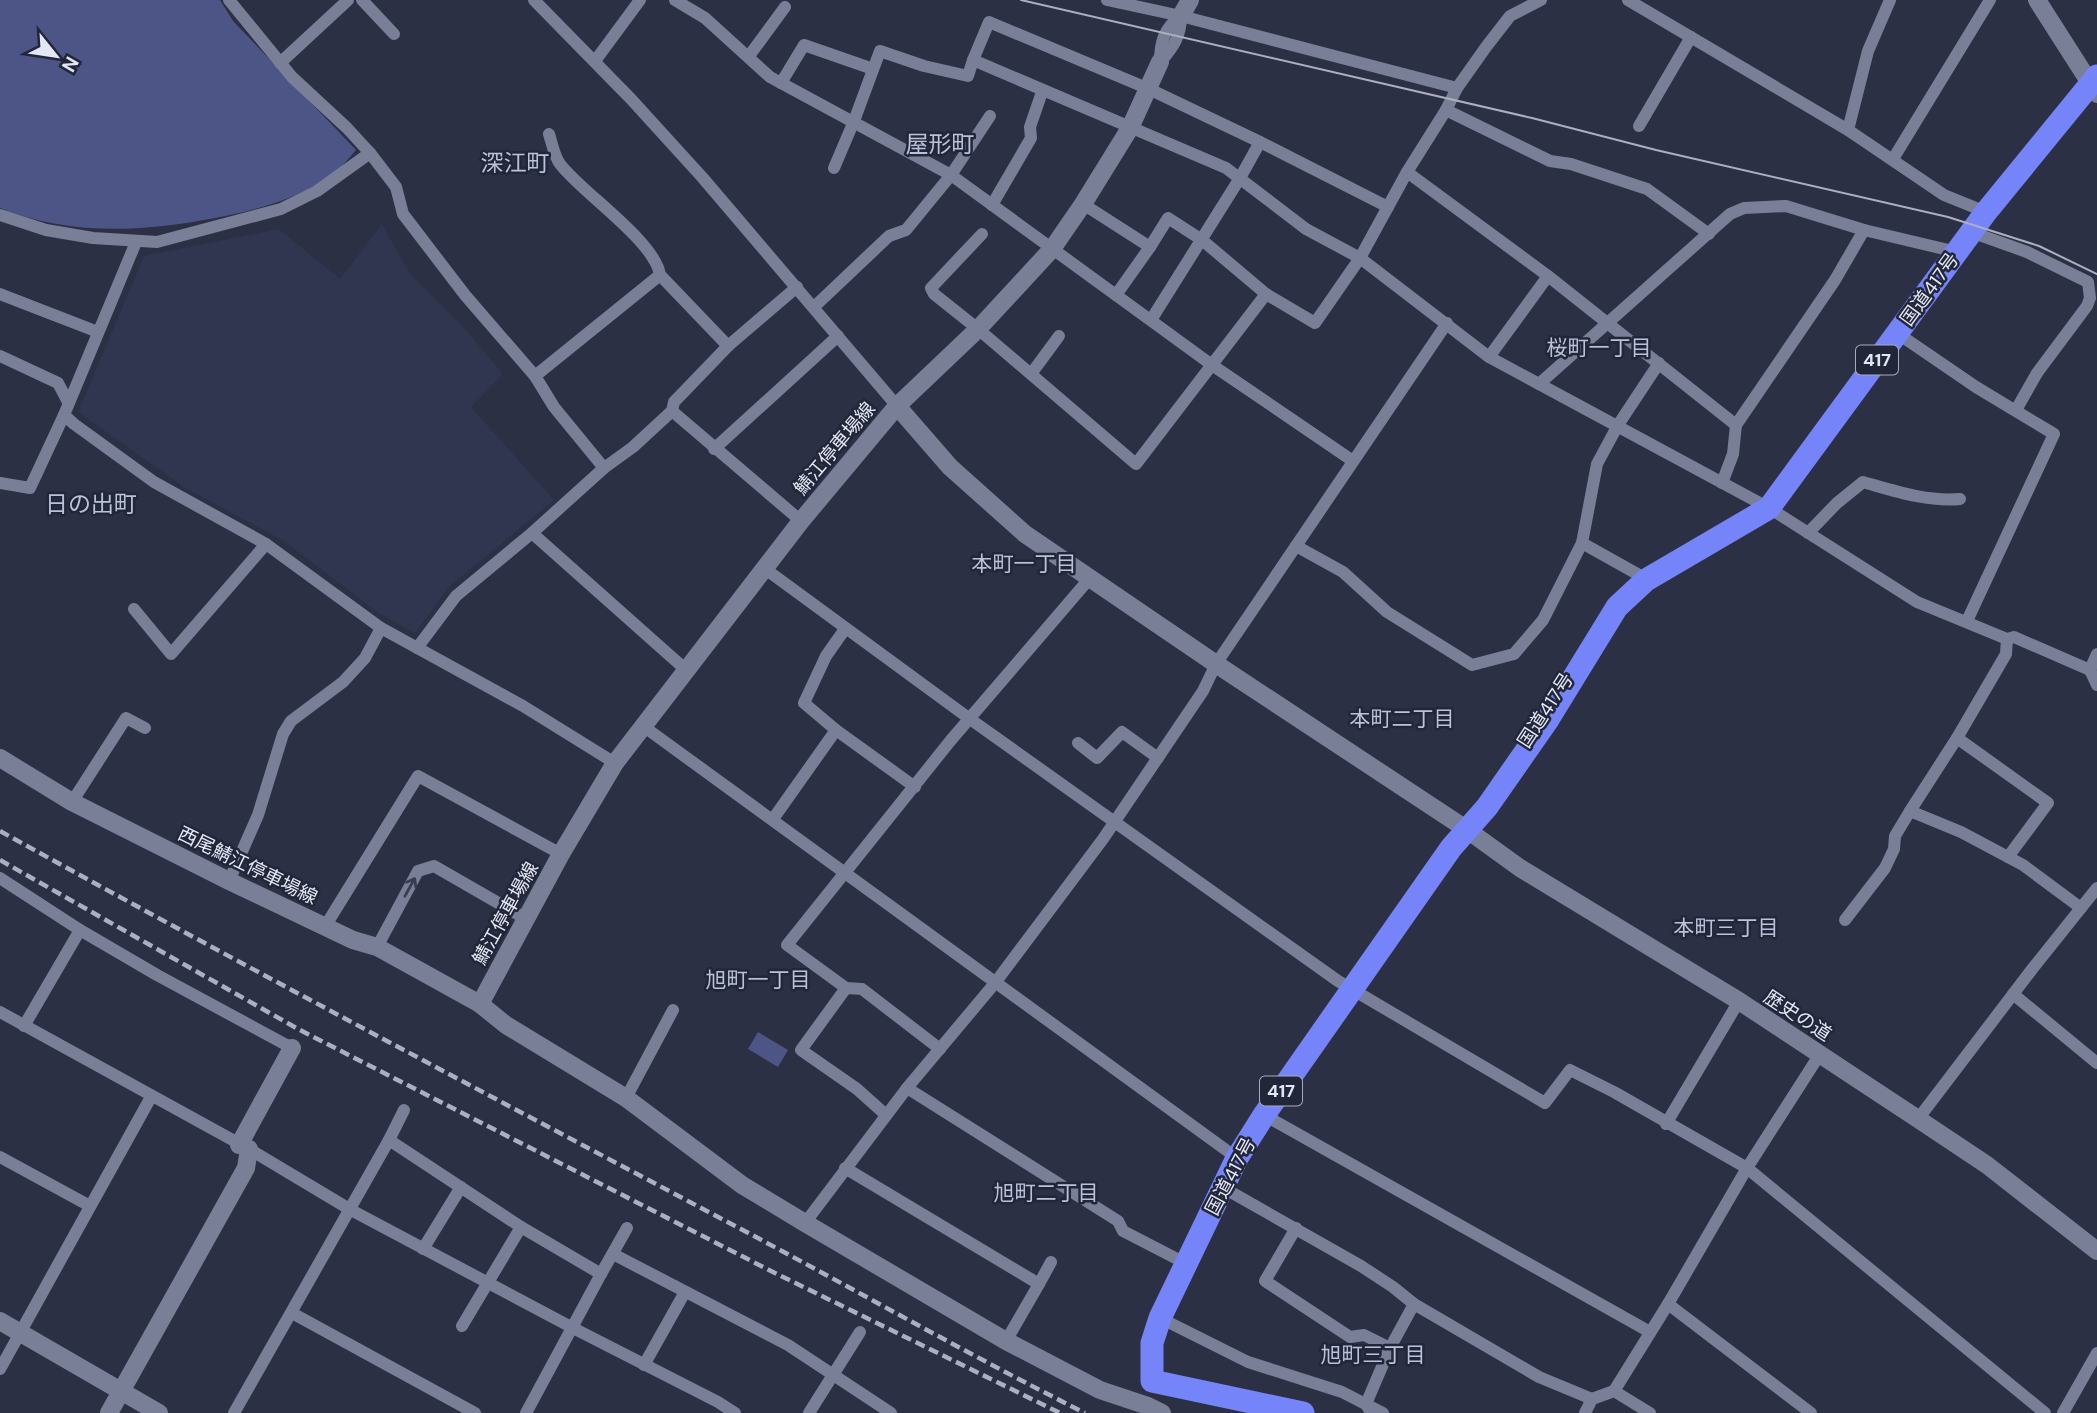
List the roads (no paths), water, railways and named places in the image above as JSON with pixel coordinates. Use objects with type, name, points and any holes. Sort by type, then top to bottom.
[{"type":"highway","name":"国道417号","points":[[1466,829],[1487,807],[1539,732],[1617,607],[1646,580],[1769,508],[1986,212],[2095,85]]},
{"type":"highway","name":"国道417号","points":[[1152,1381],[1152,1343],[1160,1318],[1237,1158],[1264,1115],[1540,721],[1611,605],[1641,576],[1742,519],[1769,508]]},
{"type":"highway","points":[[1152,1381],[1291,1412]]},
{"type":"street","points":[[229,0],[292,77],[370,153],[396,187],[403,214],[465,295],[536,376],[554,407],[604,468]]},
{"type":"street","points":[[280,63],[348,0]]},
{"type":"street","points":[[362,0],[394,34]]},
{"type":"street","points":[[534,0],[702,177],[897,406],[978,329],[1052,249],[1130,128],[1160,62],[1171,51],[1179,36],[1181,16],[1189,0]]},
{"type":"street","points":[[594,61],[640,0]]},
{"type":"street","points":[[675,0],[705,18],[771,77],[951,175],[1212,365],[1353,461]]},
{"type":"street","points":[[1107,0],[1181,16],[1457,88]]},
{"type":"street","points":[[1116,295],[1168,218],[1202,240],[1266,294],[1315,323],[1360,258],[1457,88],[1510,16],[1542,0]]},
{"type":"street","points":[[1628,0],[1848,130],[1944,195],[1986,212]]},
{"type":"street","points":[[1848,130],[1868,51],[1891,0]]},
{"type":"street","points":[[1893,159],[1990,0]]},
{"type":"street","points":[[2037,0],[2095,85]]},
{"type":"street","points":[[749,56],[785,7]]},
{"type":"street","points":[[834,168],[855,121],[880,51],[924,66],[968,76],[989,22],[1149,89],[1388,208]]},
{"type":"street","points":[[1639,125],[1691,37]]},
{"type":"street","points":[[781,83],[804,45],[873,69]]},
{"type":"street","points":[[974,60],[1042,92],[1226,168],[1306,229],[1360,258],[1489,357],[1769,508],[1917,601],[2007,639],[2014,637],[2093,669]]},
{"type":"street","points":[[992,205],[1031,138],[1030,127],[1042,92]]},
{"type":"street","points":[[1446,110],[1550,161],[1571,164],[1647,188],[1709,233]]},
{"type":"street","points":[[814,307],[889,236],[905,230],[951,175],[990,116]]},
{"type":"street","points":[[549,134],[558,162],[641,244],[659,267],[660,275],[728,346]]},
{"type":"street","points":[[1152,320],[1260,142]]},
{"type":"street","points":[[0,215],[46,230],[136,243],[157,242],[281,209],[317,191],[370,153]]},
{"type":"street","points":[[1407,172],[1548,276],[1736,425]]},
{"type":"street","points":[[1083,204],[1150,247]]},
{"type":"street","points":[[1539,384],[1730,214],[1744,208],[1786,206],[1864,230],[1957,252]]},
{"type":"street","points":[[1722,484],[1732,454],[1736,425],[1828,291],[1864,230]]},
{"type":"street","points":[[1971,232],[2027,252],[2088,282],[2090,289],[2087,306],[2037,373],[2016,410]]},
{"type":"street","points":[[982,234],[931,288],[934,294],[1136,464],[1266,294]]},
{"type":"street","points":[[0,483],[30,488],[64,415],[136,243]]},
{"type":"street","points":[[536,376],[660,275]]},
{"type":"street","points":[[1489,357],[1548,276]]},
{"type":"street","points":[[417,648],[456,596],[533,533],[604,468],[633,447],[672,411],[674,402],[728,346],[797,287]]},
{"type":"street","points":[[0,294],[98,332]]},
{"type":"street","points":[[805,1223],[907,1088],[995,984],[1115,822],[1203,691],[1216,664],[1447,323]]},
{"type":"street","points":[[1897,333],[1956,374],[2054,434],[1967,621]]},
{"type":"street","points":[[713,449],[838,335]]},
{"type":"street","points":[[1031,374],[1059,336]]},
{"type":"street","points":[[0,356],[58,383],[68,402]]},
{"type":"street","points":[[1296,546],[1343,572],[1387,612],[1472,666],[1514,654],[1543,620],[1582,543],[1597,464],[1618,425],[1659,363]]},
{"type":"street","name":"鯖江停車場線","points":[[480,1004],[561,854],[615,762],[801,521],[897,406],[950,467],[1026,534],[1216,664],[1466,829]]},
{"type":"street","points":[[672,411],[713,449],[801,521]]},
{"type":"street","points":[[64,415],[154,482],[266,544],[381,628],[523,706],[615,762]]},
{"type":"street","points":[[1808,533],[1863,482],[1919,497],[1960,499]]},
{"type":"street","points":[[533,533],[685,669]]},
{"type":"street","points":[[1582,543],[1641,576]]},
{"type":"street","points":[[134,610],[171,654],[266,544]]},
{"type":"street","points":[[764,568],[970,719],[1353,989],[1545,1102],[1570,1070],[1747,1168],[2045,1413]]},
{"type":"street","points":[[940,1049],[862,989],[846,988],[787,944],[970,719],[1090,578]]},
{"type":"street","points":[[229,881],[258,816],[282,734],[290,721],[343,682],[365,658],[381,628]]},
{"type":"street","points":[[845,629],[826,656],[804,704],[915,787]]},
{"type":"street","points":[[1845,920],[1885,868],[1894,849],[1895,836],[2006,654],[2007,639]]},
{"type":"street","points":[[2097,654],[2093,669],[2097,685]]},
{"type":"street","points":[[72,802],[126,718],[145,727]]},
{"type":"street","points":[[643,726],[1237,1158]]},
{"type":"street","points":[[773,819],[836,730]]},
{"type":"street","points":[[1078,743],[1097,758],[1122,732],[1158,758]]},
{"type":"street","points":[[1957,738],[2048,803],[2008,858]]},
{"type":"street","name":"西尾鯖江停車場線","points":[[0,758],[72,802],[353,940],[377,947],[480,1004],[506,1025],[626,1098],[742,1185],[805,1223],[1006,1341],[1100,1391],[1155,1409]]},
{"type":"street","points":[[326,925],[418,776],[561,854]]},
{"type":"street","points":[[1910,811],[1961,832],[2023,865],[2081,908]]},
{"type":"street","name":"歴史の道","points":[[1466,829],[1520,868],[1739,1001],[1820,1054],[1987,1166],[2096,1246]]},
{"type":"street","points":[[377,947],[418,872],[433,866],[526,919]]},
{"type":"street","points":[[0,878],[80,930],[157,975],[292,1048],[244,1147],[246,1168],[109,1413]]},
{"type":"street","points":[[1918,1119],[2097,888]]},
{"type":"street","points":[[24,1026],[80,930]]},
{"type":"street","points":[[801,1050],[846,988]]},
{"type":"street","points":[[2014,994],[2097,1063]]},
{"type":"street","points":[[1666,1124],[1739,1001]]},
{"type":"street","points":[[626,1098],[673,1010]]},
{"type":"street","points":[[0,1012],[244,1147],[351,1210],[735,1413]]},
{"type":"street","points":[[790,1041],[857,1089],[886,1115]]},
{"type":"street","points":[[1222,1187],[1296,1228],[1393,1287],[1414,1304],[1539,1377],[1592,1399],[1614,1391],[1747,1168],[1820,1054]]},
{"type":"street","points":[[907,1088],[1118,1221],[1122,1231],[1185,1263]]},
{"type":"street","points":[[0,1369],[151,1097]]},
{"type":"street","points":[[234,1413],[351,1210],[404,1110]]},
{"type":"street","points":[[1264,1115],[1650,1332]]},
{"type":"street","points":[[389,1140],[521,1227],[601,1274]]},
{"type":"street","points":[[0,1157],[90,1206]]},
{"type":"street","points":[[845,1168],[1039,1284]]},
{"type":"street","points":[[424,1249],[461,1186]]},
{"type":"street","points":[[462,1326],[521,1227]]},
{"type":"street","points":[[526,1413],[627,1228]]},
{"type":"street","points":[[1296,1228],[1265,1281],[1350,1337],[1364,1335],[1391,1348]]},
{"type":"street","points":[[613,1254],[788,1345],[891,1413]]},
{"type":"street","points":[[1006,1341],[1051,1262]]},
{"type":"street","points":[[644,1365],[685,1292]]},
{"type":"street","points":[[1369,1409],[1391,1348],[1414,1304]]},
{"type":"street","points":[[1668,1304],[1811,1413]]},
{"type":"street","points":[[292,1313],[475,1413]]},
{"type":"street","points":[[1160,1318],[1248,1362],[1342,1392],[1369,1409],[1383,1413]]},
{"type":"street","points":[[0,1321],[159,1413]]},
{"type":"street","points":[[809,1413],[860,1332]]},
{"type":"street","points":[[2063,1413],[2097,1353]]},
{"type":"street","points":[[1152,1381],[1155,1409]]},
{"type":"street","points":[[1614,1391],[1650,1413]]},
{"type":"street","points":[[1585,1413],[1592,1399]]},
{"type":"tram line","points":[[1021,0],[1948,217],[2039,246],[2097,274]]},
{"type":"railway","points":[[0,831],[359,1026],[1085,1413]]},
{"type":"railway","points":[[0,860],[298,1029],[771,1271],[1060,1413]]},
{"type":"district","name":"屋形町","points":[[940,144]]},
{"type":"district","name":"深江町","points":[[515,163]]},
{"type":"district","name":"桜町一丁目","points":[[1599,348]]},
{"type":"district","name":"日の出町","points":[[91,504]]},
{"type":"district","name":"本町一丁目","points":[[1024,564]]},
{"type":"district","name":"本町二丁目","points":[[1402,719]]},
{"type":"district","name":"本町三丁目","points":[[1726,928]]},
{"type":"district","name":"旭町一丁目","points":[[758,980]]},
{"type":"district","name":"旭町二丁目","points":[[1046,1193]]},
{"type":"district","name":"旭町三丁目","points":[[1373,1355]]}]
